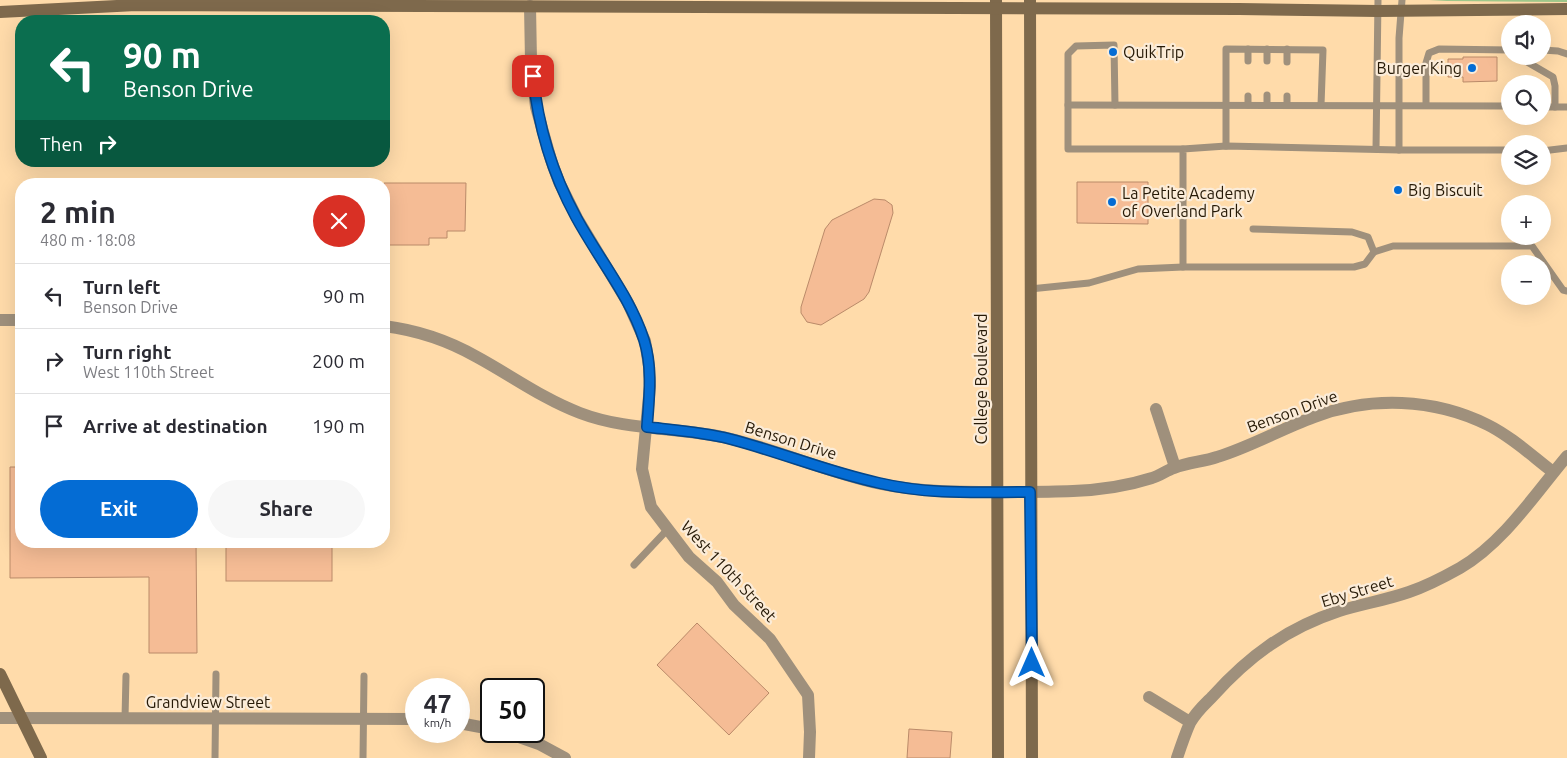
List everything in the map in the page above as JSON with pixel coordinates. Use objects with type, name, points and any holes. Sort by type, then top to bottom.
[{"type":"main road","points":[[0,12],[136,5],[462,3],[1402,5],[1567,8]]},
{"type":"main road","name":"College Boulevard","points":[[996,4],[998,758]]},
{"type":"main road","points":[[1030,4],[1032,758]]},
{"type":"main road","points":[[0,674],[41,758]]},
{"type":"street","name":"West 110th Street","points":[[533,3],[531,61],[536,107],[545,141],[559,182],[577,218],[628,303],[645,341],[649,366],[647,427],[642,469],[651,507],[690,557],[717,582],[734,605],[770,639],[808,695],[809,758]]},
{"type":"street","points":[[0,320],[15,320]]},
{"type":"street","name":"Benson Drive","points":[[390,327],[429,336],[458,347],[551,401],[584,414],[608,421],[729,438],[886,485],[938,492],[1030,492],[1103,489],[1154,478],[1175,467],[1217,457],[1316,416],[1346,407],[1377,402],[1414,403],[1442,408],[1473,418],[1509,437],[1553,472]]},
{"type":"street","points":[[1156,409],[1175,467]]},
{"type":"street","name":"Eby Street","points":[[1177,758],[1190,722],[1199,709],[1241,667],[1275,640],[1302,626],[1339,612],[1409,592],[1433,582],[1462,566],[1486,549],[1506,529],[1567,456]]},
{"type":"street","points":[[1149,697],[1190,722]]},
{"type":"street","name":"Grandview Street","points":[[0,718],[405,719]]},
{"type":"street","points":[[535,743],[565,758]]},
{"type":"lane","points":[[1399,150],[1399,38],[1402,5]]},
{"type":"lane","points":[[1376,149],[1378,6]]},
{"type":"lane","points":[[1115,105],[1114,45],[1076,46],[1068,54],[1068,149],[1183,149],[1226,146],[1501,150]]},
{"type":"lane","points":[[1226,146],[1226,49],[1323,50],[1321,105]]},
{"type":"lane","points":[[1248,49],[1248,61]]},
{"type":"lane","points":[[1267,49],[1267,61]]},
{"type":"lane","points":[[1287,49],[1287,62]]},
{"type":"lane","points":[[1426,105],[1426,63],[1429,53],[1439,49],[1501,51]]},
{"type":"lane","points":[[1551,51],[1567,54]]},
{"type":"lane","points":[[1533,65],[1553,76],[1555,107]]},
{"type":"lane","points":[[1267,95],[1267,105]]},
{"type":"lane","points":[[1248,96],[1248,105]]},
{"type":"lane","points":[[1287,96],[1287,105]]},
{"type":"lane","points":[[1068,105],[1501,106]]},
{"type":"lane","points":[[1551,107],[1567,107]]},
{"type":"lane","points":[[1551,150],[1567,148]]},
{"type":"lane","points":[[1183,149],[1183,267]]},
{"type":"lane","points":[[1253,229],[1352,232],[1368,237],[1374,252]]},
{"type":"lane","points":[[1030,289],[1089,283],[1138,269],[1183,267],[1354,267],[1365,264],[1374,252],[1393,246],[1532,246],[1563,290],[1567,290]]},
{"type":"lane","points":[[634,565],[668,529]]},
{"type":"lane","points":[[215,758],[216,674]]},
{"type":"lane","points":[[125,718],[126,676]]},
{"type":"lane","points":[[362,758],[364,676]]},
{"type":"green space","points":[[1429,0],[1567,0],[1567,2],[1447,1]]},
{"type":"building","name":"Burger King","points":[[1463,57],[1497,57],[1497,81],[1463,82],[1463,77],[1448,77],[1448,59],[1463,59]]},
{"type":"building","name":"La Petite Academy of Overland Park","points":[[1077,182],[1148,182],[1148,224],[1077,223]]},
{"type":"building","points":[[390,183],[466,183],[465,231],[447,231],[447,238],[429,238],[429,245],[390,245]]},
{"type":"building","points":[[874,199],[885,200],[892,205],[893,213],[869,292],[864,299],[821,325],[807,322],[801,313],[801,307],[825,229],[832,220]]},
{"type":"building","points":[[10,467],[15,467],[15,548],[196,548],[197,653],[149,653],[149,577],[10,578]]},
{"type":"building","points":[[226,548],[332,548],[332,581],[226,581]]},
{"type":"building","points":[[697,623],[769,693],[729,735],[657,665]]},
{"type":"building","points":[[909,729],[952,732],[950,758],[907,758]]},
{"type":"place","name":"QuikTrip","points":[[1113,52]]},
{"type":"place","name":"Burger King","points":[[1472,68]]},
{"type":"place","name":"Big Biscuit","points":[[1398,190]]},
{"type":"place","name":"La Petite Academy of Overland Park","points":[[1112,202]]},
{"type":"route","points":[[533,76],[536,107],[559,182],[577,218],[628,303],[645,341],[648,354],[650,386],[647,427],[729,438],[878,483],[912,490],[938,492],[1030,492],[1032,663]]}]
